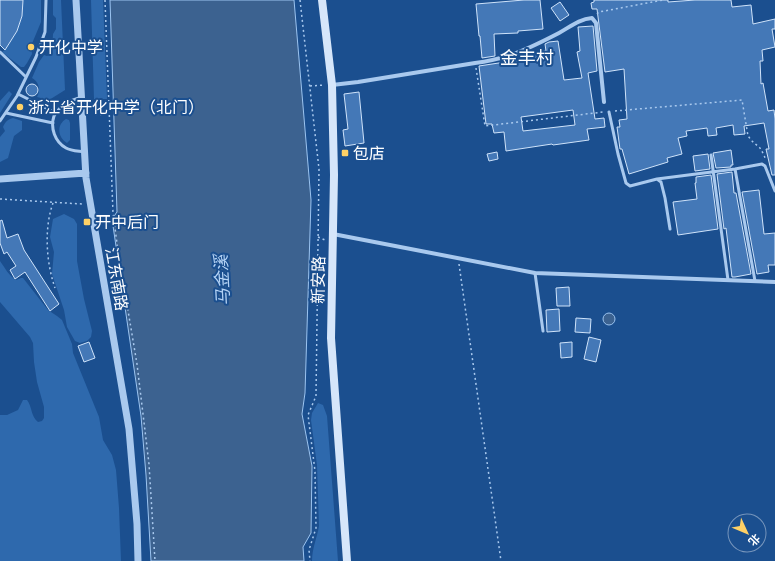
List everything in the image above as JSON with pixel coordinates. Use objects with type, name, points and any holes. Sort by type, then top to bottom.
[{"type":"main road","name":"新安路","points":[[322,0],[332,85],[334,175],[331,338],[347,561]]},
{"type":"street","name":"江东南路","points":[[76,0],[86,173],[90,205],[129,429],[137,524],[138,561]]},
{"type":"street","points":[[332,85],[475,62],[492,61],[516,54],[560,33],[584,19],[592,18],[596,23],[604,102]]},
{"type":"street","points":[[0,179],[86,173]]},
{"type":"street","points":[[333,234],[535,273],[775,282]]},
{"type":"lane","points":[[0,121],[18,94],[36,57],[45,32],[46,0]]},
{"type":"lane","points":[[0,52],[26,77]]},
{"type":"lane","points":[[18,94],[56,113]]},
{"type":"lane","points":[[82,97],[66,103],[56,113],[54,116],[53,127],[54,136],[58,143],[67,149],[84,152]]},
{"type":"lane","points":[[609,112],[626,183],[630,186],[657,179],[762,164],[766,166],[775,191]]},
{"type":"lane","points":[[6,113],[53,123]]},
{"type":"lane","points":[[711,155],[728,280]]},
{"type":"lane","points":[[735,169],[755,281]]},
{"type":"lane","points":[[657,179],[661,182],[670,229]]},
{"type":"lane","points":[[535,273],[543,331]]},
{"type":"path","points":[[105,0],[113,213],[137,364],[148,456],[154,561]]},
{"type":"path","points":[[300,0],[319,170],[316,396],[308,415],[316,471],[316,528],[309,550],[310,561]]},
{"type":"path","points":[[592,18],[599,12],[663,0]]},
{"type":"path","points":[[475,62],[485,126],[609,112],[742,100],[748,136],[760,148],[764,155],[766,166]]},
{"type":"path","points":[[310,86],[332,85]]},
{"type":"path","points":[[94,104],[109,102]]},
{"type":"path","points":[[95,115],[109,114]]},
{"type":"path","points":[[0,199],[90,205]]},
{"type":"path","points":[[53,203],[49,214],[48,250],[50,274],[55,288]]},
{"type":"path","points":[[458,258],[501,561]]},
{"type":"shaded area","points":[[23,0],[41,0],[41,22],[31,46],[32,54],[24,67],[21,67],[2,52],[5,50],[17,31],[22,16]]},
{"type":"shaded area","points":[[53,0],[61,0],[65,90],[49,100],[37,97],[39,86],[32,78],[44,55],[47,56],[52,54],[53,34],[56,29],[56,18],[53,15]]},
{"type":"shaded area","points":[[91,0],[103,0],[107,99],[94,99]]},
{"type":"shaded area","points":[[9,91],[12,94],[0,113],[0,101]]},
{"type":"shaded area","points":[[13,118],[22,121],[22,130],[14,136],[8,158],[0,162],[0,137],[5,131],[3,127],[5,124],[8,120]]},
{"type":"shaded area","points":[[66,119],[69,120],[70,123],[70,140],[67,143],[60,135],[59,131],[61,125]]},
{"type":"shaded area","points":[[64,214],[74,219],[77,224],[77,261],[92,331],[91,337],[87,341],[80,343],[75,341],[67,327],[64,310],[52,274],[54,252],[50,237],[53,219]]},
{"type":"shaded area","points":[[0,261],[7,272],[16,280],[23,278],[48,310],[62,320],[72,344],[73,353],[99,417],[103,440],[112,455],[116,470],[121,561],[0,561],[0,415],[7,415],[18,410],[23,400],[27,400],[34,417],[38,422],[42,421],[44,418],[44,407],[37,382],[33,343],[30,337],[0,302]]},
{"type":"shaded area","points":[[318,403],[323,405],[327,416],[338,561],[312,561],[319,526],[317,465],[311,420],[312,413]]},
{"type":"water","name":"马金溪","points":[[110,0],[294,0],[311,200],[305,393],[302,414],[312,466],[311,533],[303,547],[304,561],[151,561],[141,416],[112,219],[117,212]]},
{"type":"water","points":[[607,313],[611,313],[615,319],[611,325],[607,325],[603,321],[603,317]]},
{"type":"building","points":[[0,0],[23,0],[22,16],[17,31],[5,50],[0,45]]},
{"type":"building","points":[[540,0],[543,29],[518,31],[518,33],[494,34],[495,56],[482,58],[476,4]]},
{"type":"building","points":[[594,0],[668,0],[668,2],[731,0],[732,7],[751,5],[753,24],[775,19],[775,29],[772,29],[775,47],[762,50],[763,61],[760,61],[761,84],[763,83],[768,111],[774,110],[775,175],[772,175],[766,149],[769,149],[764,123],[744,126],[745,134],[734,135],[733,125],[716,128],[717,135],[708,136],[707,128],[686,131],[687,136],[678,138],[682,154],[667,158],[668,162],[629,174],[622,149],[620,149],[617,127],[620,127],[619,120],[627,119],[624,69],[605,72],[597,9],[592,9],[591,3],[594,2]]},
{"type":"building","points":[[560,2],[569,15],[560,21],[551,8]]},
{"type":"building","points":[[593,26],[597,71],[588,73],[595,119],[604,118],[605,127],[587,129],[589,140],[506,151],[504,132],[494,133],[492,124],[486,124],[479,66],[525,59],[524,54],[546,51],[545,44],[558,41],[564,80],[582,78],[577,52],[580,51],[578,27]],"holes":[[[573,110],[575,125],[523,131],[521,117]]]},
{"type":"building","points":[[30,84],[34,84],[38,90],[34,96],[30,96],[26,92],[26,88]]},
{"type":"building","points":[[359,92],[364,143],[345,146],[343,130],[348,129],[344,94]]},
{"type":"building","points":[[731,150],[733,165],[731,165],[731,167],[716,168],[713,153]]},
{"type":"building","points":[[497,152],[498,159],[489,161],[487,154]]},
{"type":"building","points":[[708,154],[710,169],[695,171],[693,156]]},
{"type":"building","points":[[732,172],[734,193],[736,193],[751,274],[735,277],[732,277],[717,174]]},
{"type":"building","points":[[711,175],[718,229],[678,235],[673,202],[697,199],[695,183],[696,177]]},
{"type":"building","points":[[759,190],[764,234],[775,233],[775,265],[768,265],[769,272],[757,274],[742,192]]},
{"type":"building","points":[[2,220],[7,238],[18,234],[24,250],[59,304],[50,311],[25,272],[15,279],[10,270],[16,266],[7,252],[4,254],[0,243],[0,221]]},
{"type":"building","points":[[569,287],[570,306],[557,306],[556,288]]},
{"type":"building","points":[[559,309],[560,331],[547,332],[546,310]]},
{"type":"building","points":[[576,318],[591,319],[590,333],[575,332]]},
{"type":"building","points":[[589,337],[601,340],[596,362],[584,359]]},
{"type":"building","points":[[89,342],[95,358],[84,362],[78,346]]},
{"type":"building","points":[[572,342],[572,357],[561,358],[560,343]]},
{"type":"place","name":"开化中学","points":[[31,47]]},
{"type":"place","name":"浙江省开化中学（北门）","points":[[20,107]]},
{"type":"place","name":"包店","points":[[345,153]]},
{"type":"place","name":"开中后门","points":[[87,222]]},
{"type":"district","name":"金丰村","points":[[527,58]]}]
